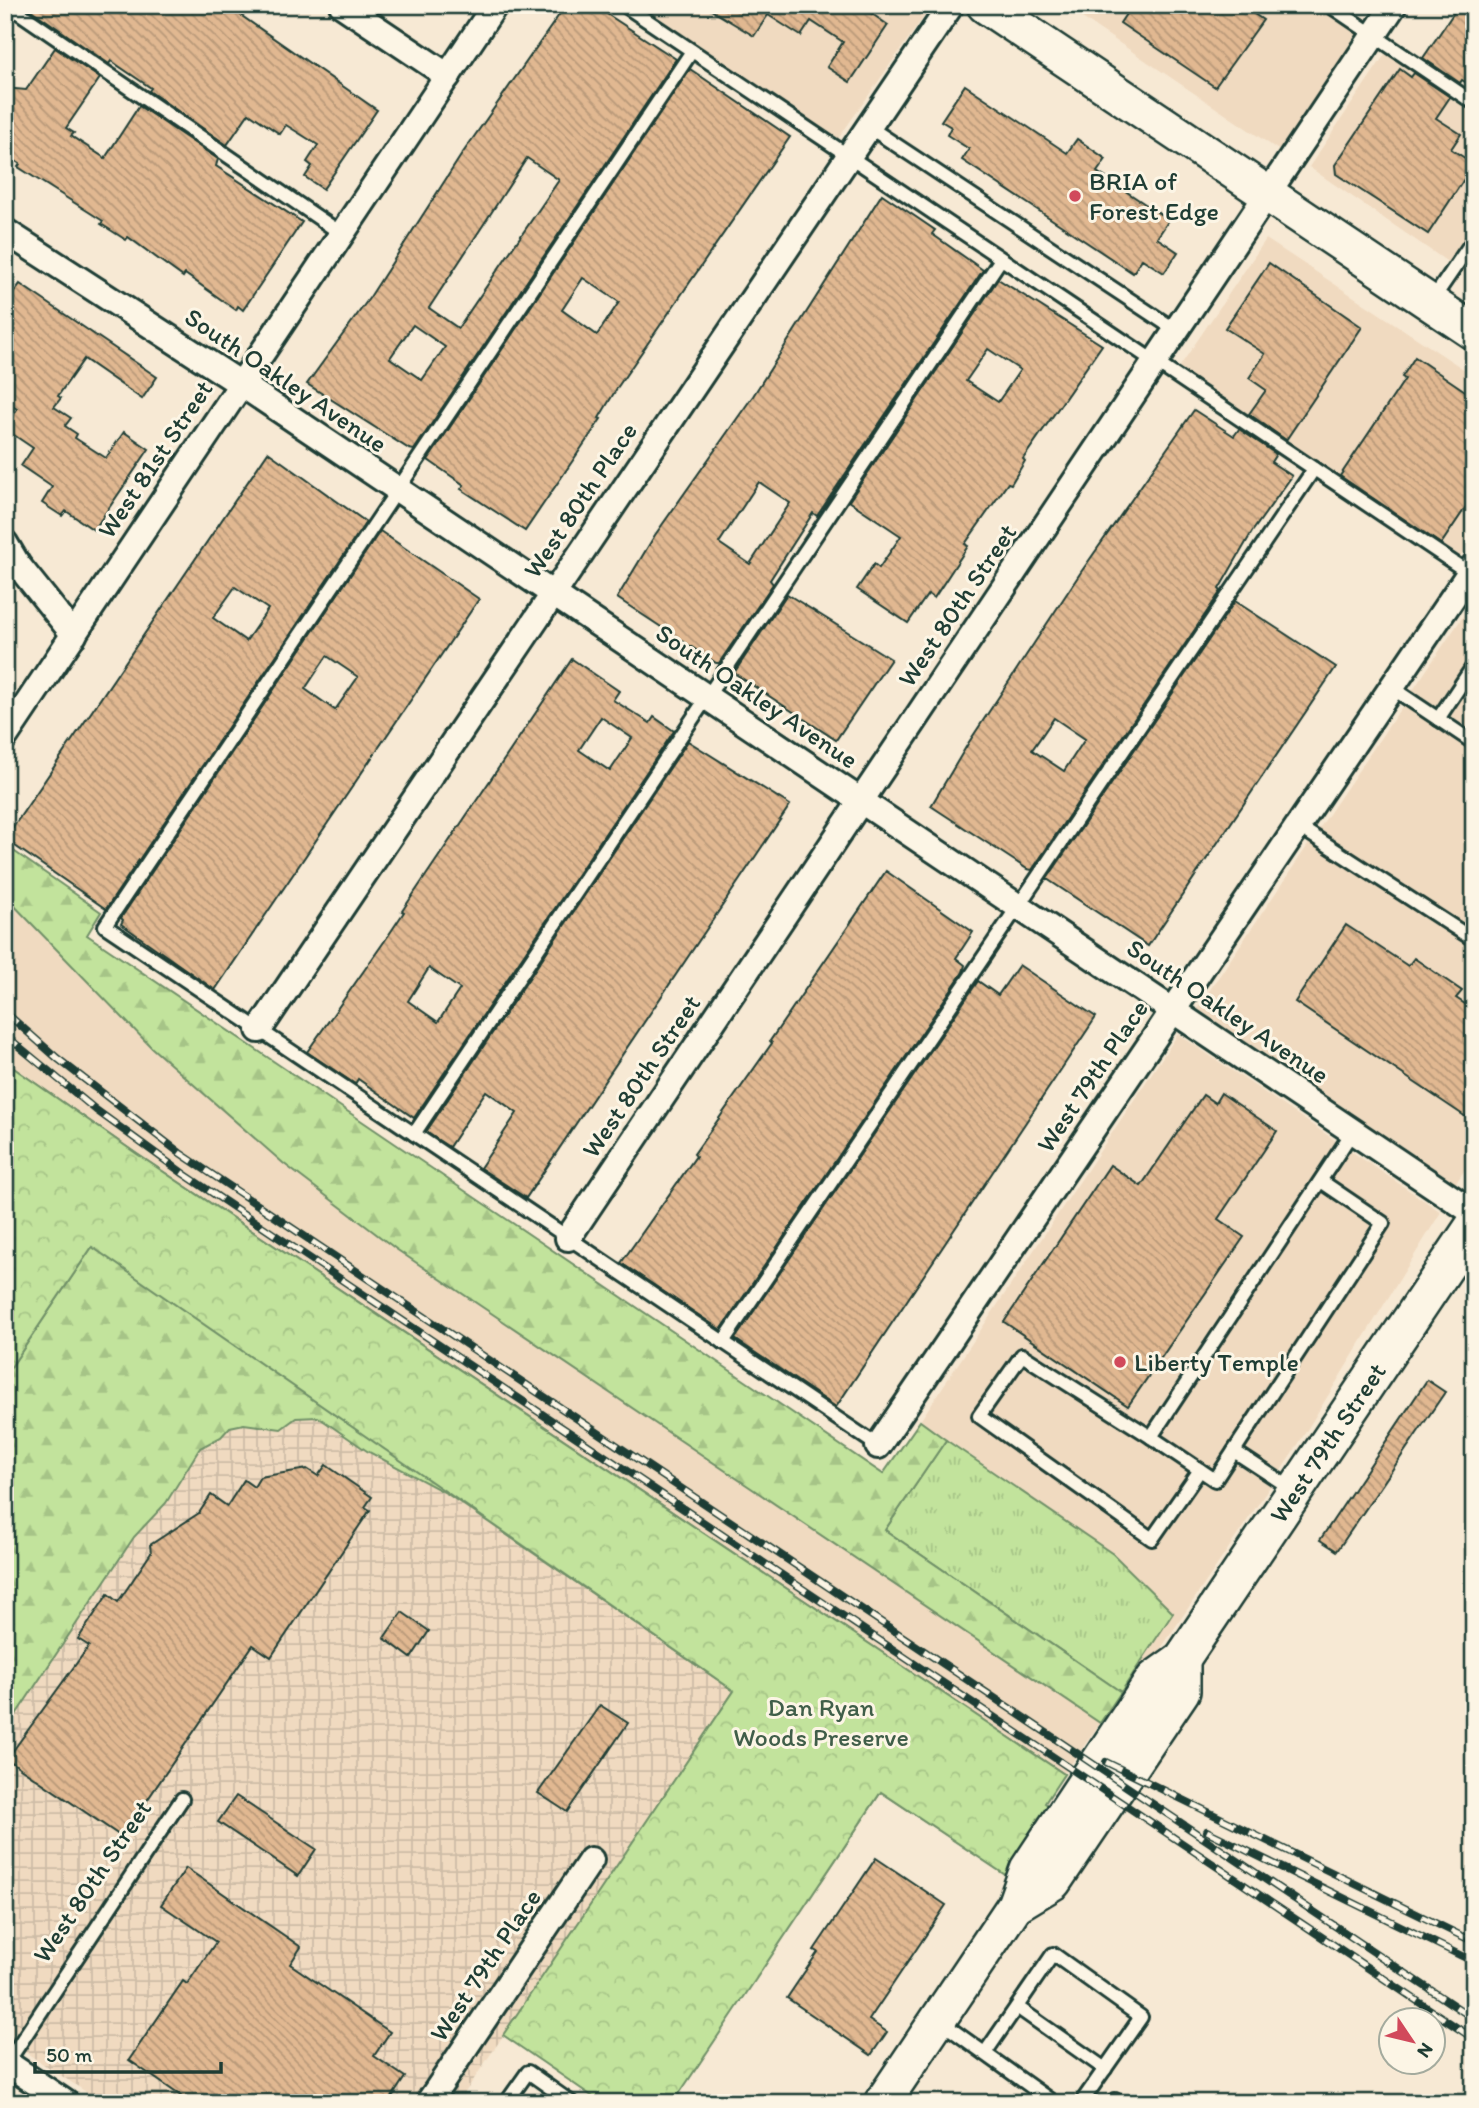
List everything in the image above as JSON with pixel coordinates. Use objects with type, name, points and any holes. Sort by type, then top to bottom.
[{"type":"main road","points":[[985,5],[1270,193],[1474,332]]},
{"type":"main road","name":"West 79th Street","points":[[882,2103],[1015,1905],[1028,1868],[1154,1679],[1181,1659],[1295,1491],[1464,1261],[1474,1225]]},
{"type":"street","points":[[342,5],[448,76]]},
{"type":"street","name":"West 81st Street","points":[[5,737],[495,5]]},
{"type":"street","name":"West 80th Place","points":[[259,1030],[951,5]]},
{"type":"street","name":"West 80th Street","points":[[568,1238],[1394,5]]},
{"type":"street","name":"South Oakley Avenue","points":[[5,231],[241,384],[1474,1213]]},
{"type":"street","points":[[5,543],[18,565],[74,635]]},
{"type":"street","name":"West 79th Place","points":[[878,1446],[1471,570]]},
{"type":"street","name":"West 79th Place","points":[[428,2103],[591,1860]]},
{"type":"street","points":[[6,2064],[66,2103]]},
{"type":"lane","points":[[8,5],[342,234]]},
{"type":"lane","points":[[624,5],[1314,469],[1471,570]]},
{"type":"lane","points":[[1329,5],[1474,103]]},
{"type":"lane","points":[[692,51],[105,926],[878,1446]]},
{"type":"lane","points":[[869,127],[1177,331]]},
{"type":"lane","points":[[1431,303],[1474,239]]},
{"type":"lane","points":[[414,1134],[1001,259]]},
{"type":"lane","points":[[723,1342],[1314,469]]},
{"type":"lane","points":[[1438,719],[1474,665]]},
{"type":"lane","points":[[1392,688],[1474,743]]},
{"type":"lane","points":[[1298,826],[1474,940]]},
{"type":"lane","points":[[1152,1437],[1353,1131]]},
{"type":"lane","points":[[1200,1470],[1152,1539],[979,1416],[1022,1354],[1152,1437],[1215,1480],[1383,1223],[1321,1181]]},
{"type":"lane","points":[[1234,1451],[1295,1491]]},
{"type":"lane","name":"West 80th Street","points":[[6,2064],[182,1799]]},
{"type":"lane","points":[[985,2053],[1053,1954],[1141,2017],[1081,2103]]},
{"type":"lane","points":[[1017,2007],[1105,2069]]},
{"type":"lane","points":[[938,2020],[1054,2103]]},
{"type":"lane","points":[[506,2103],[528,2072],[572,2103]]},
{"type":"lane","points":[[1113,2103],[1115,2100],[1120,2103]]},
{"type":"shaded area","points":[[624,5],[917,5],[927,12],[833,146]]},
{"type":"shaded area","points":[[1063,5],[1329,5],[1362,28],[1280,151]]},
{"type":"shaded area","points":[[1390,47],[1474,103],[1474,280],[1309,167]]},
{"type":"shaded area","points":[[1266,239],[1474,376],[1474,536],[1455,564],[1174,375]]},
{"type":"shaded area","points":[[1474,600],[1474,1156],[1456,1183],[1197,1009]]},
{"type":"shaded area","points":[[5,896],[152,1048],[283,1163],[396,1249],[1100,1723],[1064,1774],[23,1077],[5,1062]]},
{"type":"shaded area","points":[[1178,1034],[1441,1212],[1294,1451],[1112,1721],[1105,1716],[1172,1613],[1113,1554],[920,1421]]},
{"type":"shaded area","points":[[318,1417],[367,1451],[446,1493],[734,1691],[458,2103],[103,2103],[5,2039],[5,1730],[134,1537],[166,1503],[200,1448],[221,1437],[230,1427],[244,1424],[281,1429],[296,1418]]},
{"type":"green space","points":[[5,845],[101,912],[87,935],[883,1474],[920,1421],[946,1440],[885,1530],[1121,1692],[1100,1723],[396,1249],[283,1163],[152,1048],[5,896]]},
{"type":"green space","name":"Dan Ryan Woods Preserve","points":[[5,1062],[137,1154],[1064,1774],[997,1869],[881,1792],[820,1883],[602,1889],[734,1691],[446,1493],[367,1451],[318,1417],[296,1418],[281,1429],[244,1424],[230,1427],[221,1437],[200,1448],[166,1503],[134,1537],[11,1722],[5,1723],[5,1376],[92,1247]]},
{"type":"green space","name":"Dan Ryan Woods Preserve","points":[[5,1062],[137,1154],[1064,1774],[1045,1803],[1053,1809],[1007,1876],[881,1792],[673,2103],[602,2103],[503,2035],[734,1691],[92,1247],[5,1376]]},
{"type":"green space","points":[[946,1440],[1113,1554],[1173,1613],[1121,1692],[885,1530]]},
{"type":"building","points":[[24,5],[226,5],[377,110],[323,189],[305,177],[312,166],[307,162],[318,145],[286,125],[280,134],[249,113],[227,145],[149,91],[151,88],[111,61],[109,64]]},
{"type":"building","points":[[566,5],[593,5],[676,59],[414,450],[307,384],[370,297],[462,154]],"holes":[[[527,158],[559,180],[458,328],[429,308]],[[413,325],[445,347],[422,380],[390,358]]]},
{"type":"building","points":[[703,5],[859,5],[888,25],[850,82],[827,67],[843,42],[811,21],[801,36],[768,15],[754,36]]},
{"type":"building","points":[[1132,5],[1241,5],[1263,20],[1215,87],[1120,23]]},
{"type":"building","points":[[1459,5],[1474,5],[1474,88],[1462,80],[1460,83],[1423,58]]},
{"type":"building","points":[[55,48],[100,78],[66,128],[74,133],[71,136],[105,158],[139,106],[218,159],[216,166],[302,222],[243,310],[238,306],[236,310],[185,274],[183,277],[128,237],[126,240],[101,224],[103,221],[18,167],[20,164],[5,154],[5,88],[26,90]]},
{"type":"building","points":[[690,69],[790,137],[617,388],[599,418],[601,419],[525,531],[461,489],[464,485],[428,460]],"holes":[[[583,278],[619,302],[597,335],[562,310]]]},
{"type":"building","points":[[1400,69],[1411,77],[1414,73],[1450,97],[1436,118],[1461,134],[1451,149],[1474,164],[1428,234],[1336,174],[1335,165]]},
{"type":"building","name":"BRIA of Forest Edge","points":[[965,85],[1067,153],[1077,139],[1106,159],[1097,172],[1169,220],[1157,238],[1178,252],[1164,273],[1142,259],[1133,273],[962,160],[969,149],[947,135],[951,127],[941,121]]},
{"type":"building","points":[[882,194],[935,230],[932,234],[983,270],[817,516],[813,513],[770,580],[773,584],[719,663],[716,663],[617,598],[655,535],[753,396]],"holes":[[[759,482],[790,503],[750,564],[719,543]]]},
{"type":"building","points":[[1269,263],[1362,327],[1286,440],[1249,414],[1266,390],[1249,378],[1265,354],[1225,328]]},
{"type":"building","points":[[998,279],[1102,345],[1023,459],[1025,461],[1011,484],[1008,483],[965,544],[968,546],[934,598],[928,594],[908,623],[857,589],[874,564],[879,568],[901,536],[849,501]],"holes":[[[988,349],[1020,370],[998,402],[966,381]]]},
{"type":"building","points":[[20,284],[157,377],[142,399],[84,359],[58,396],[61,398],[54,407],[71,418],[65,426],[77,434],[75,438],[106,458],[124,432],[149,449],[94,530],[66,511],[62,516],[42,503],[52,487],[21,466],[33,448],[5,429],[17,409],[5,401],[5,305]]},
{"type":"building","points":[[1415,357],[1474,397],[1474,495],[1441,544],[1340,476],[1405,379],[1402,377]]},
{"type":"building","points":[[1194,410],[1234,436],[1239,429],[1276,454],[1271,462],[1292,476],[1252,532],[1219,589],[1221,591],[1032,870],[931,806],[969,742],[1081,572]],"holes":[[[1054,718],[1085,739],[1064,771],[1032,750]]]},
{"type":"building","points":[[268,452],[366,522],[106,909],[5,839]],"holes":[[[235,587],[268,609],[246,641],[213,618]]]},
{"type":"building","points":[[380,531],[479,599],[215,990],[121,924],[121,918]],"holes":[[[327,656],[358,677],[335,710],[305,689]]]},
{"type":"building","points":[[787,594],[891,659],[836,740],[734,673]]},
{"type":"building","points":[[1235,601],[1336,667],[1148,946],[1047,879]]},
{"type":"building","points":[[572,659],[619,691],[613,700],[650,723],[654,717],[674,731],[414,1118],[358,1079],[355,1084],[307,1052],[386,939],[404,912],[402,911]],"holes":[[[601,717],[632,738],[610,771],[579,750]],[[429,968],[460,989],[438,1022],[408,1001]]]},
{"type":"building","points":[[688,741],[790,805],[526,1198],[480,1168],[517,1113],[486,1091],[449,1147],[426,1132]]},
{"type":"building","points":[[886,871],[973,932],[956,958],[965,965],[963,972],[721,1330],[621,1263],[696,1156],[694,1154],[772,1043],[770,1041]]},
{"type":"building","points":[[1346,925],[1408,966],[1414,958],[1462,991],[1456,998],[1474,1010],[1474,1106],[1466,1117],[1295,1002]]},
{"type":"building","points":[[1019,965],[1096,1017],[836,1407],[735,1339],[978,981],[998,995]]},
{"type":"building","points":[[1221,1093],[1277,1131],[1218,1219],[1244,1237],[1128,1406],[1004,1322],[1110,1165],[1141,1186],[1203,1095],[1215,1103]]},
{"type":"building","points":[[1427,1380],[1445,1392],[1337,1551],[1320,1540]]},
{"type":"building","points":[[326,1465],[372,1497],[365,1507],[370,1510],[271,1657],[253,1645],[122,1837],[7,1759],[89,1646],[78,1639],[108,1594],[118,1602],[151,1553],[150,1545],[199,1513],[211,1495],[227,1506],[244,1480],[254,1487],[260,1477],[307,1469],[318,1476]]},
{"type":"building","points":[[402,1612],[429,1631],[411,1658],[384,1638]]},
{"type":"building","points":[[600,1705],[628,1723],[567,1812],[538,1793]]},
{"type":"building","points":[[236,1796],[316,1849],[298,1876],[218,1822]]},
{"type":"building","points":[[876,1858],[946,1905],[869,2020],[887,2032],[871,2055],[787,1998],[818,1952],[814,1950]]},
{"type":"building","points":[[186,1868],[301,1947],[290,1964],[390,2032],[374,2056],[405,2077],[388,2103],[191,2103],[129,2060],[183,1981],[187,1984],[216,1942],[161,1905]]},
{"type":"railway","points":[[5,1012],[57,1058],[180,1153],[1474,2019]]},
{"type":"railway","points":[[5,1035],[96,1110],[184,1174],[1474,2039]]},
{"type":"railway","points":[[1106,1762],[1474,1942]]},
{"type":"railway","points":[[1207,1831],[1474,1962]]},
{"type":"place","name":"BRIA of Forest Edge","points":[[1075,196]]},
{"type":"place","name":"Liberty Temple","points":[[1120,1362]]}]
